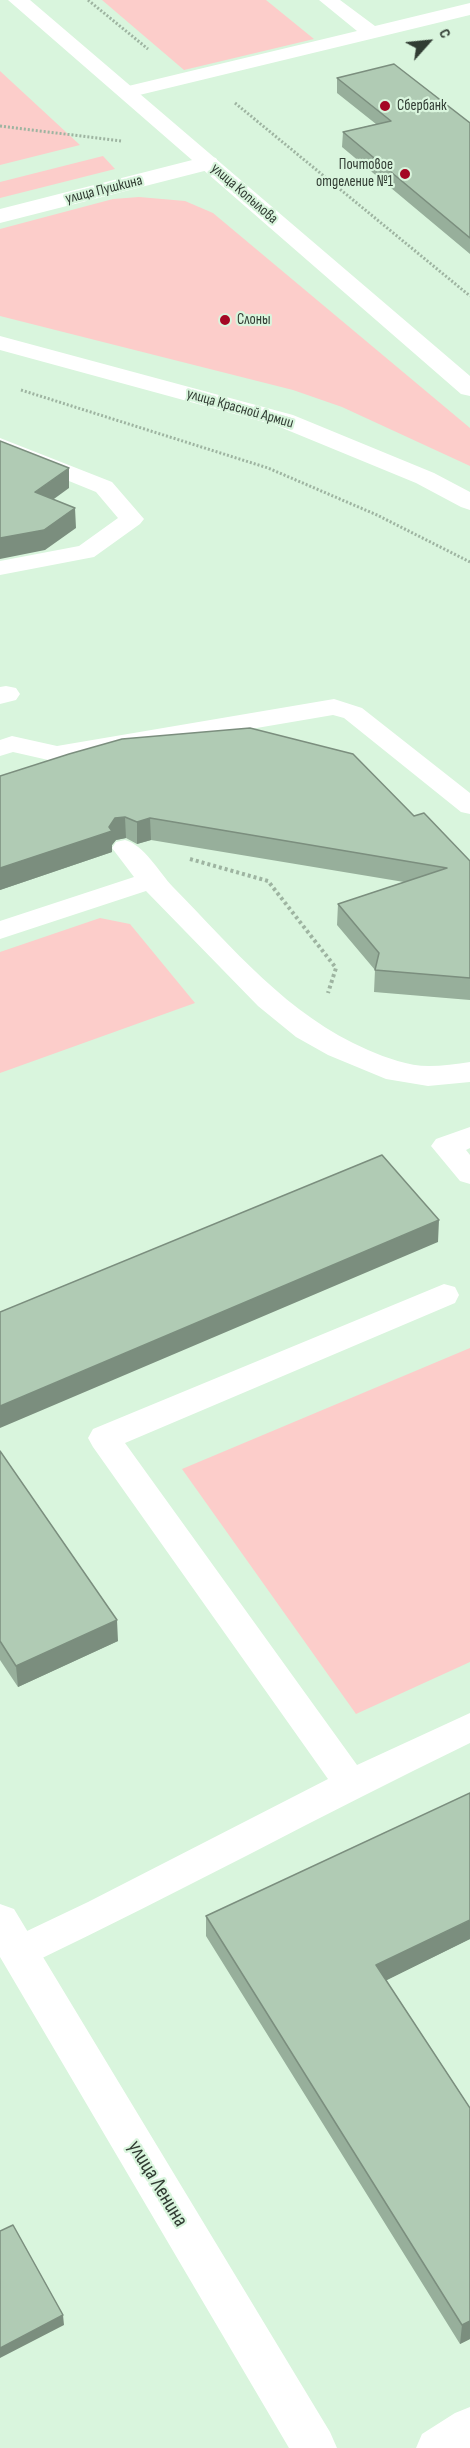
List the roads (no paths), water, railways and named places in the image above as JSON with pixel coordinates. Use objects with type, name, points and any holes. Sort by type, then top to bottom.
[{"type":"main road","name":"улица Копылова","points":[[18,0],[470,389]]},
{"type":"main road","name":"улица Пушкина","points":[[0,216],[208,163]]},
{"type":"main road","name":"улица Красной Армии","points":[[0,343],[284,420],[425,478],[470,502]]},
{"type":"main road","name":"улица Ленина","points":[[9,1936],[314,2448]]},
{"type":"lane","points":[[328,0],[371,32]]},
{"type":"lane","points":[[127,92],[470,9]]},
{"type":"lane","points":[[0,445],[104,487],[132,519],[86,552],[0,568]]},
{"type":"lane","points":[[0,748],[12,744],[64,764],[334,707],[360,718],[470,806]]},
{"type":"lane","points":[[0,930],[138,864],[268,1000],[306,1030],[338,1048],[386,1069],[428,1076],[470,1072]]},
{"type":"lane","points":[[470,1137],[446,1146],[470,1174]]},
{"type":"lane","points":[[351,1784],[104,1438],[444,1295]]},
{"type":"lane","points":[[9,1936],[112,1908],[351,1784],[470,1727]]},
{"type":"lane","points":[[437,2448],[470,2427]]},
{"type":"place","name":"Сбербанк","points":[[385,106]]},
{"type":"place","name":"Почтовое отделение №1","points":[[405,174]]},
{"type":"place","name":"Слоны","points":[[225,320]]}]
